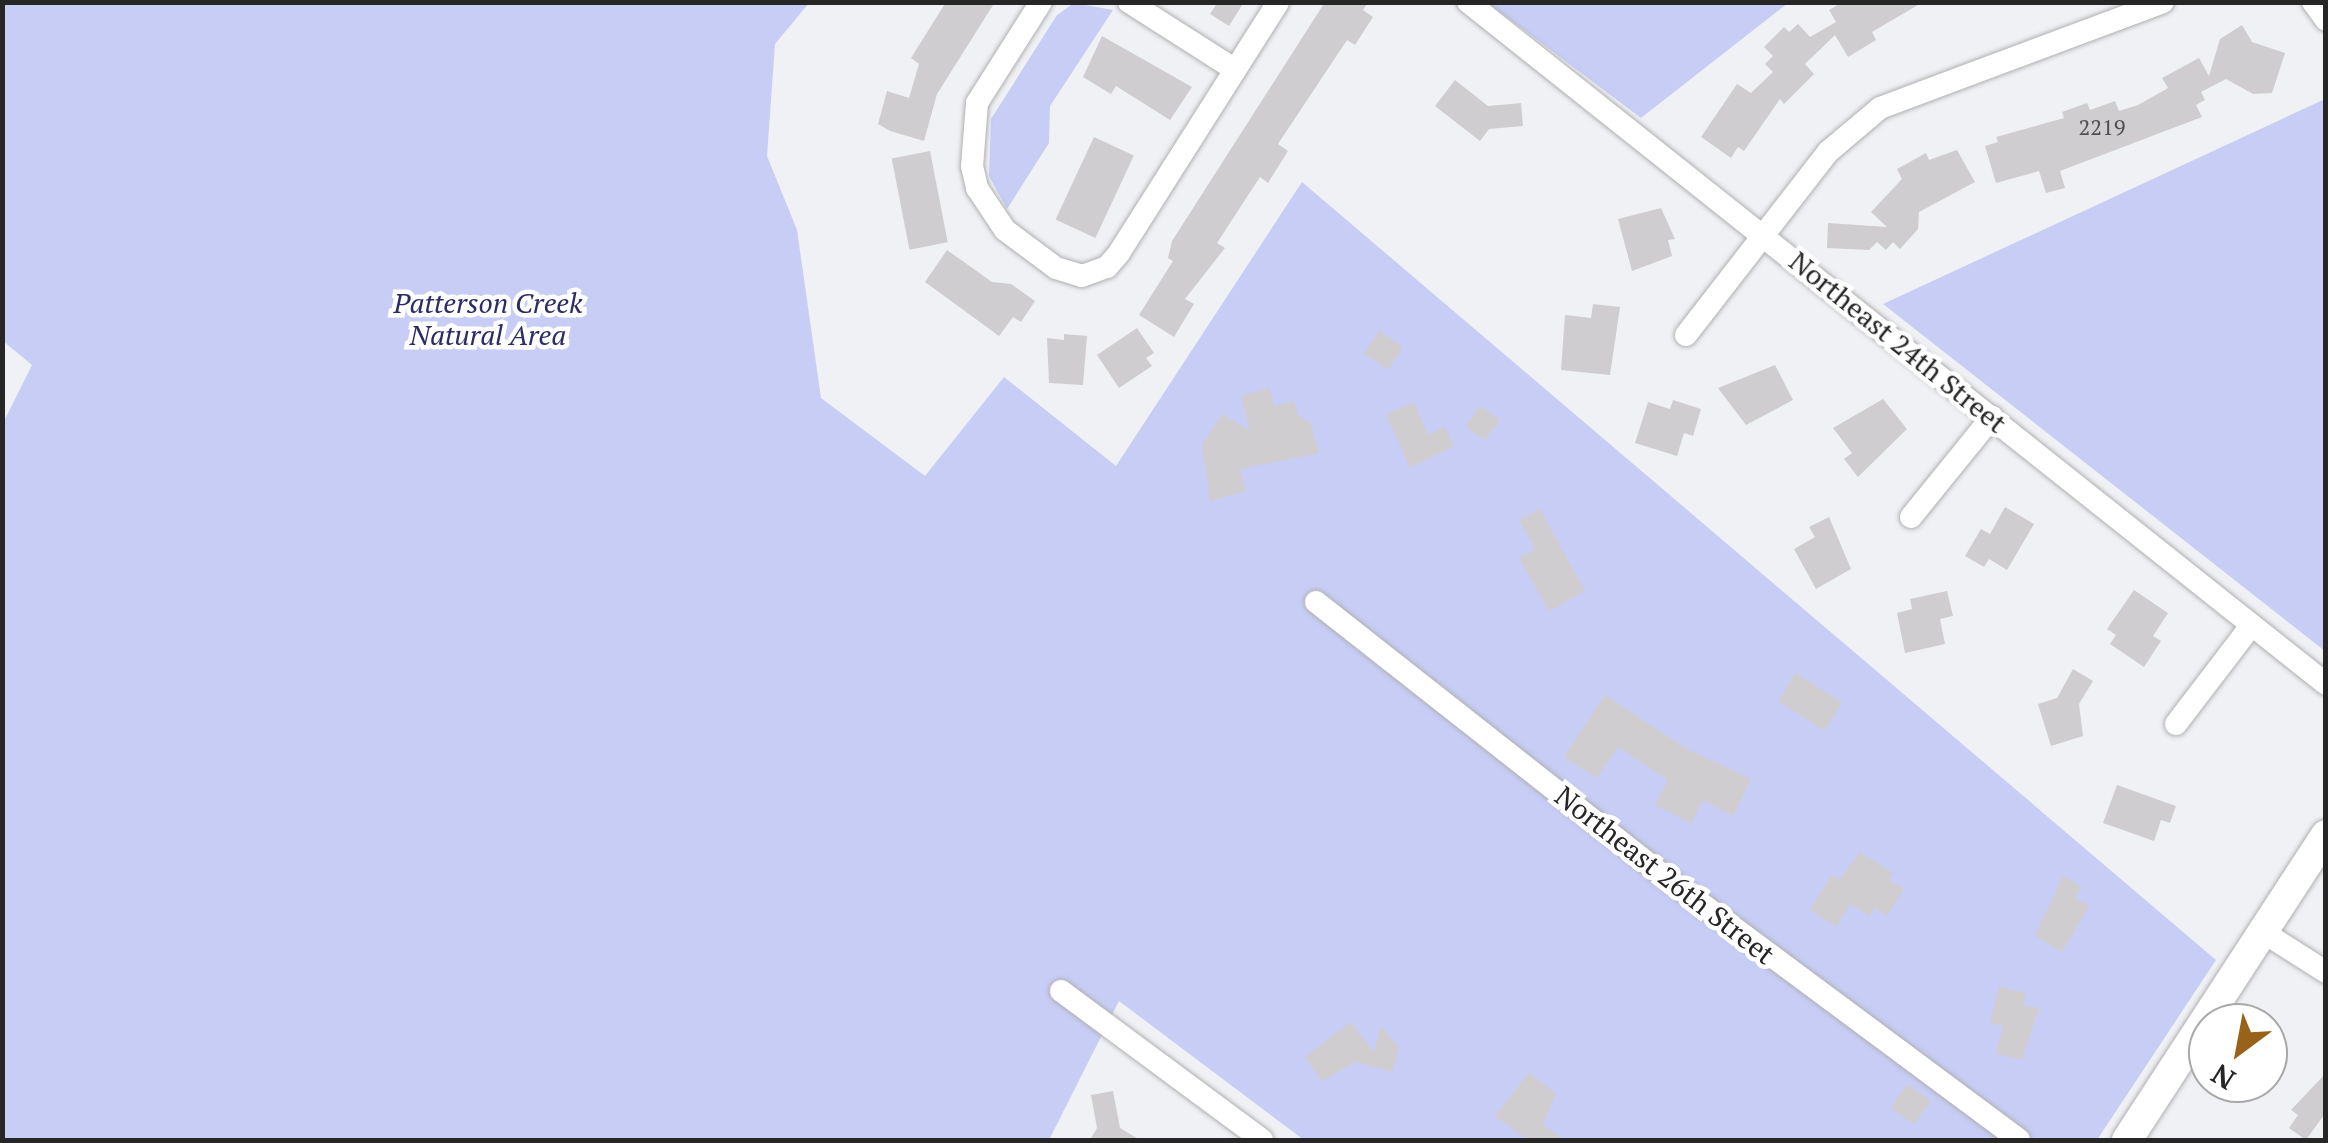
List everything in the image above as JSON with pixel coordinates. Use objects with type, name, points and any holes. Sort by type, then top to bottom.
[{"type":"street","points":[[1042,2],[977,103],[972,166],[977,188],[1006,230],[1056,268],[1082,276],[1108,266],[1119,253],[1278,2]]},
{"type":"street","points":[[1129,2],[1234,69]]},
{"type":"street","name":"Northeast 24th Street","points":[[1468,2],[2326,684]]},
{"type":"street","points":[[1686,334],[1828,152],[1880,108],[2163,2]]},
{"type":"street","points":[[2313,2],[2326,20]]},
{"type":"street","points":[[1911,517],[1992,417]]},
{"type":"street","name":"Northeast 26th Street","points":[[1316,602],[1660,873],[2019,1140]]},
{"type":"street","points":[[2176,724],[2251,626]]},
{"type":"street","points":[[2127,1140],[2326,835]]},
{"type":"street","points":[[2263,932],[2326,972]]},
{"type":"street","points":[[1062,991],[1262,1140]]},
{"type":"green space","name":"Patterson Creek Natural Area","points":[[3,3],[809,3],[775,44],[767,156],[797,230],[821,398],[925,476],[1004,377],[1116,466],[1302,182],[2216,960],[2097,1140],[1304,1140],[1119,1001],[1049,1140],[3,1140],[2,425],[32,365],[3,341]]},
{"type":"green space","points":[[1074,3],[1113,10],[1050,106],[1049,143],[1007,209],[989,176],[991,119],[1057,15]]},
{"type":"green space","points":[[1488,3],[1788,3],[1641,118]]},
{"type":"green space","points":[[2325,99],[2325,651],[1883,304]]},
{"type":"building","points":[[946,2],[995,2],[937,94],[924,141],[878,124],[887,91],[909,98],[919,64],[911,58]]},
{"type":"building","points":[[1218,2],[1244,2],[1229,26],[1210,14]]},
{"type":"building","points":[[1325,2],[1368,2],[1363,10],[1373,17],[1355,45],[1347,40],[1278,144],[1288,151],[1268,183],[1260,177],[1217,243],[1225,248],[1185,299],[1194,304],[1174,337],[1139,315],[1173,261],[1168,258],[1172,241]]},
{"type":"building","points":[[1843,2],[1923,2],[1872,32],[1876,40],[1848,57],[1835,35],[1805,64],[1814,74],[1784,104],[1780,99],[1744,151],[1738,147],[1731,158],[1701,137],[1737,84],[1751,93],[1773,72],[1765,64],[1773,56],[1764,47],[1784,27],[1789,32],[1798,24],[1810,37],[1836,22],[1829,10]]},
{"type":"building","points":[[2242,25],[2252,42],[2285,53],[2272,93],[2253,94],[2226,79],[2201,92],[2205,100],[2196,105],[2202,117],[2060,171],[2065,188],[2046,193],[2039,171],[1996,183],[1985,146],[1998,142],[1996,137],[2064,118],[2062,112],[2087,103],[2090,110],[2115,101],[2119,111],[2138,105],[2168,88],[2162,78],[2199,58],[2209,76],[2220,39]]},
{"type":"building","points":[[1102,36],[1192,87],[1170,120],[1116,86],[1111,94],[1083,77]]},
{"type":"building","points":[[1455,80],[1488,106],[1521,103],[1523,126],[1489,129],[1480,141],[1435,106]]},
{"type":"building","points":[[1094,137],[1134,156],[1095,238],[1056,219]]},
{"type":"building","points":[[1957,150],[1975,182],[1919,212],[1918,229],[1900,249],[1893,242],[1886,250],[1877,242],[1869,250],[1827,248],[1828,223],[1887,227],[1871,212],[1902,179],[1897,169],[1926,153],[1929,160]]},
{"type":"building","points":[[930,151],[948,242],[909,250],[892,158]]},
{"type":"building","points":[[1661,208],[1675,239],[1668,240],[1672,256],[1632,271],[1618,219]]},
{"type":"building","points":[[947,250],[992,282],[1011,284],[1035,301],[1021,322],[1013,317],[999,336],[925,282]]},
{"type":"building","points":[[1593,304],[1620,307],[1610,375],[1561,370],[1565,315],[1591,318]]},
{"type":"building","points":[[1137,328],[1154,353],[1146,358],[1152,366],[1119,388],[1097,355]]},
{"type":"building","points":[[1379,331],[1403,347],[1388,370],[1364,353]]},
{"type":"building","points":[[1064,334],[1087,336],[1083,385],[1049,383],[1047,338],[1064,340]]},
{"type":"building","points":[[1775,365],[1793,400],[1746,425],[1718,388]]},
{"type":"building","points":[[1269,388],[1274,406],[1294,401],[1298,415],[1311,424],[1319,453],[1240,469],[1246,491],[1210,501],[1202,445],[1222,414],[1250,431],[1241,396]]},
{"type":"building","points":[[1883,399],[1907,429],[1858,477],[1844,459],[1852,453],[1833,428]]},
{"type":"building","points":[[1673,400],[1701,409],[1693,436],[1684,433],[1677,456],[1635,443],[1648,402],[1670,409]]},
{"type":"building","points":[[1414,402],[1428,435],[1445,427],[1454,446],[1410,468],[1386,414]]},
{"type":"building","points":[[1480,406],[1500,420],[1485,440],[1466,426]]},
{"type":"building","points":[[2005,507],[2034,524],[2007,570],[1989,559],[1984,567],[1965,556],[1981,529],[1990,534]]},
{"type":"building","points":[[1540,509],[1585,591],[1549,611],[1519,558],[1535,549],[1519,520]]},
{"type":"building","points":[[1829,517],[1851,569],[1816,589],[1794,549],[1815,537],[1809,527]]},
{"type":"building","points":[[2134,590],[2168,613],[2153,636],[2161,641],[2144,667],[2110,644],[2116,635],[2107,629]]},
{"type":"building","points":[[1947,591],[1953,616],[1940,619],[1945,644],[1905,653],[1897,613],[1912,609],[1910,599]]},
{"type":"building","points":[[2073,669],[2093,681],[2079,704],[2083,736],[2051,746],[2038,704],[2057,698]]},
{"type":"building","points":[[1796,673],[1842,703],[1824,731],[1778,701]]},
{"type":"building","points":[[1605,695],[1685,748],[1751,779],[1733,816],[1703,800],[1691,823],[1655,805],[1668,780],[1618,747],[1597,778],[1564,757]]},
{"type":"building","points":[[2117,785],[2176,806],[2170,823],[2161,820],[2154,841],[2103,823]]},
{"type":"building","points":[[1860,852],[1893,873],[1889,880],[1904,889],[1887,916],[1875,908],[1869,916],[1850,904],[1836,927],[1810,910],[1832,875],[1840,879]]},
{"type":"building","points":[[2063,876],[2082,887],[2075,898],[2089,906],[2062,952],[2035,936]]},
{"type":"building","points":[[1999,987],[2026,993],[2024,1005],[2039,1008],[2022,1060],[1996,1054],[2003,1026],[1990,1023]]},
{"type":"building","points":[[1350,1022],[1374,1052],[1381,1026],[1399,1048],[1392,1072],[1355,1062],[1322,1081],[1305,1057]]},
{"type":"building","points":[[1529,1073],[1556,1093],[1543,1124],[1564,1140],[1528,1140],[1495,1116]]},
{"type":"building","points":[[2326,1073],[2326,1112],[2306,1140],[2289,1128],[2298,1115],[2291,1110]]},
{"type":"building","points":[[1907,1084],[1931,1101],[1914,1124],[1890,1108]]},
{"type":"building","points":[[1113,1091],[1120,1128],[1140,1140],[1090,1140],[1097,1128],[1091,1095]]}]
